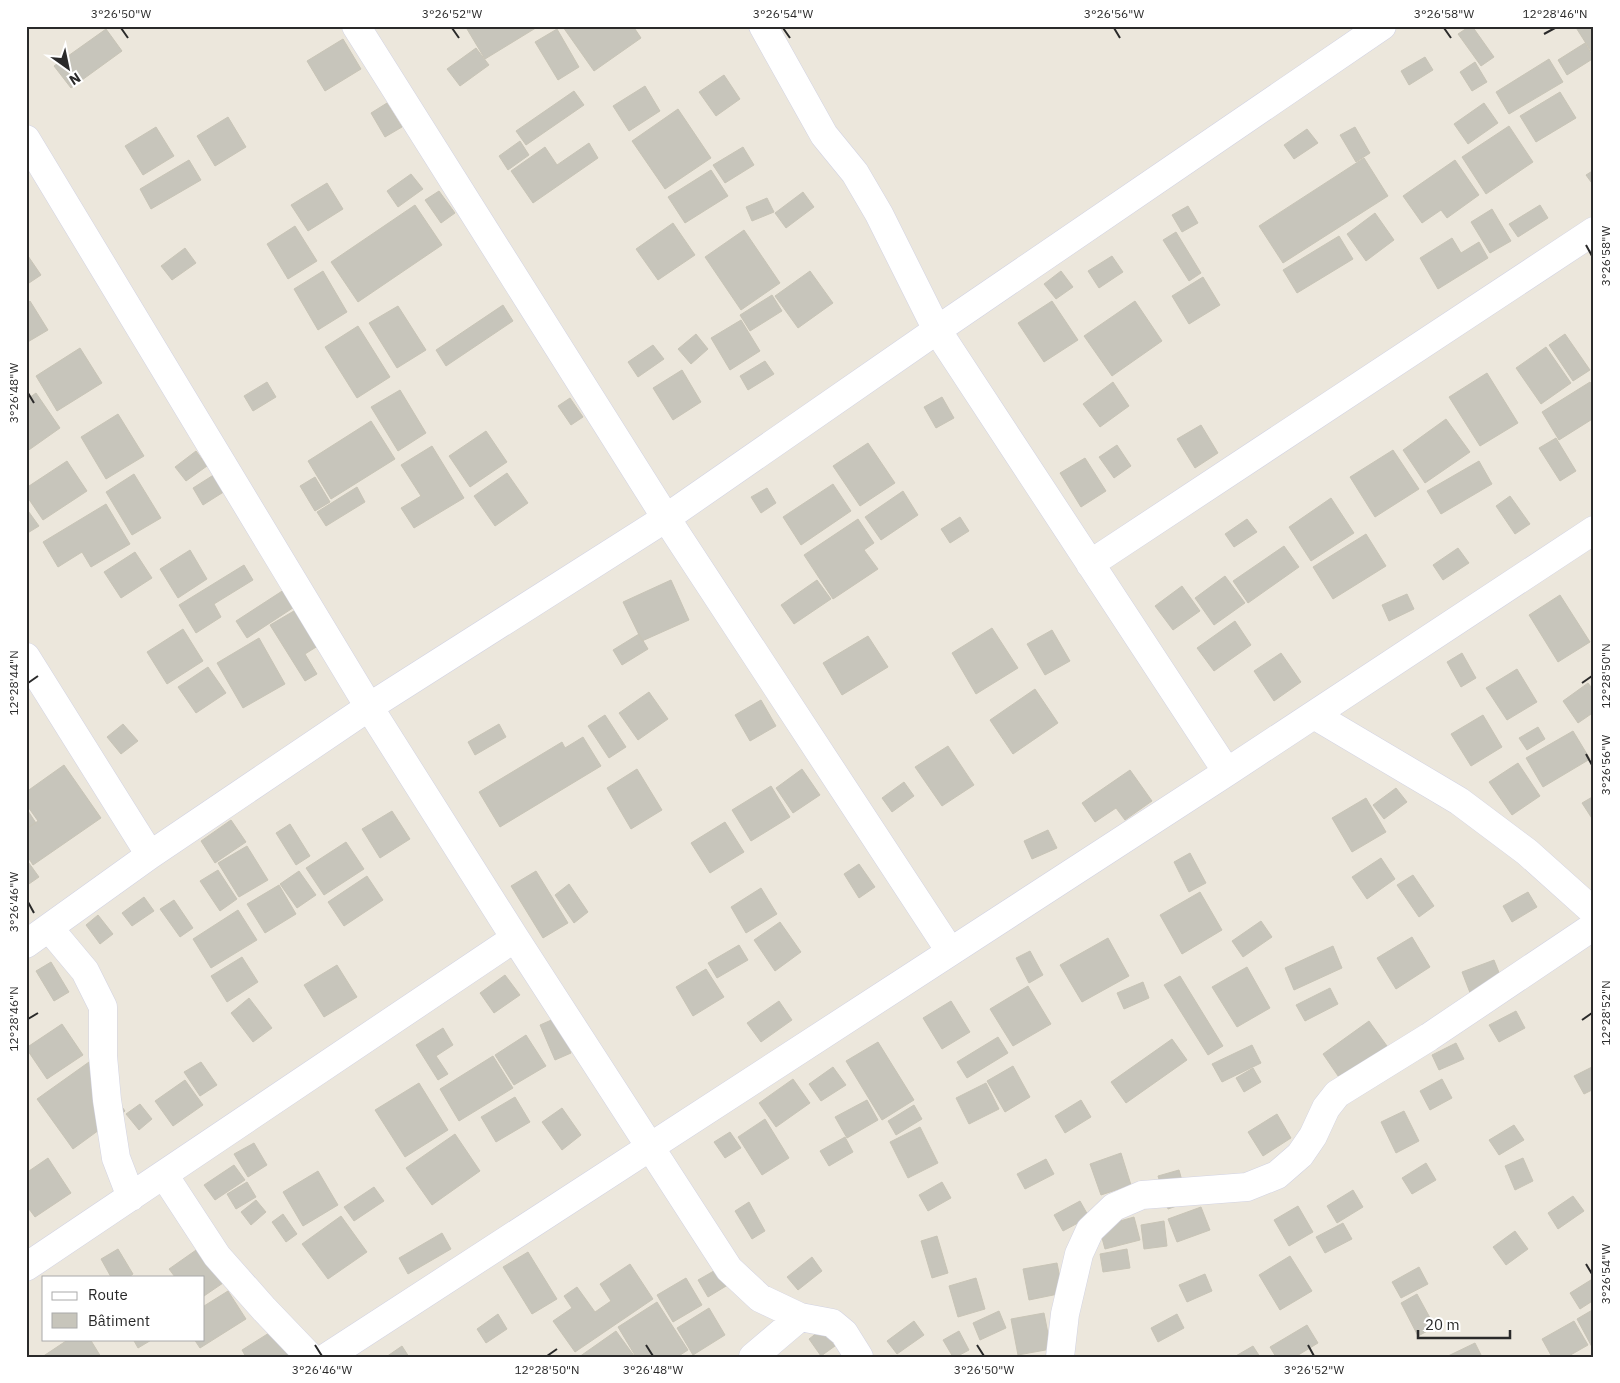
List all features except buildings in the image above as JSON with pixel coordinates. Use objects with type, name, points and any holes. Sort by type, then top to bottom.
[{"type":"street","points":[[356,26],[666,518],[950,951]]},
{"type":"street","points":[[763,26],[824,135],[855,173],[879,214],[937,330],[1227,772]]},
{"type":"street","points":[[26,944],[150,855],[369,707],[666,518],[1382,26]]},
{"type":"street","points":[[26,139],[369,707],[729,1270],[760,1298],[800,1317],[832,1323],[844,1332],[859,1357]]},
{"type":"street","points":[[1090,564],[1594,231]]},
{"type":"street","points":[[327,1357],[1227,772],[1594,530]]},
{"type":"street","points":[[26,657],[150,855]]},
{"type":"street","points":[[1314,715],[1459,801],[1527,852],[1594,912]]},
{"type":"street","points":[[1060,1357],[1065,1314],[1079,1254],[1090,1230],[1114,1207],[1142,1195],[1247,1187],[1277,1175],[1300,1155],[1313,1136],[1326,1108],[1338,1094],[1429,1037],[1594,926]]},
{"type":"street","points":[[50,928],[85,971],[104,1007],[103,1056],[107,1100],[116,1158],[131,1197]]},
{"type":"street","points":[[26,1267],[515,938]]},
{"type":"street","points":[[164,1175],[217,1256],[310,1357]]},
{"type":"street","points":[[753,1357],[800,1317]]}]
